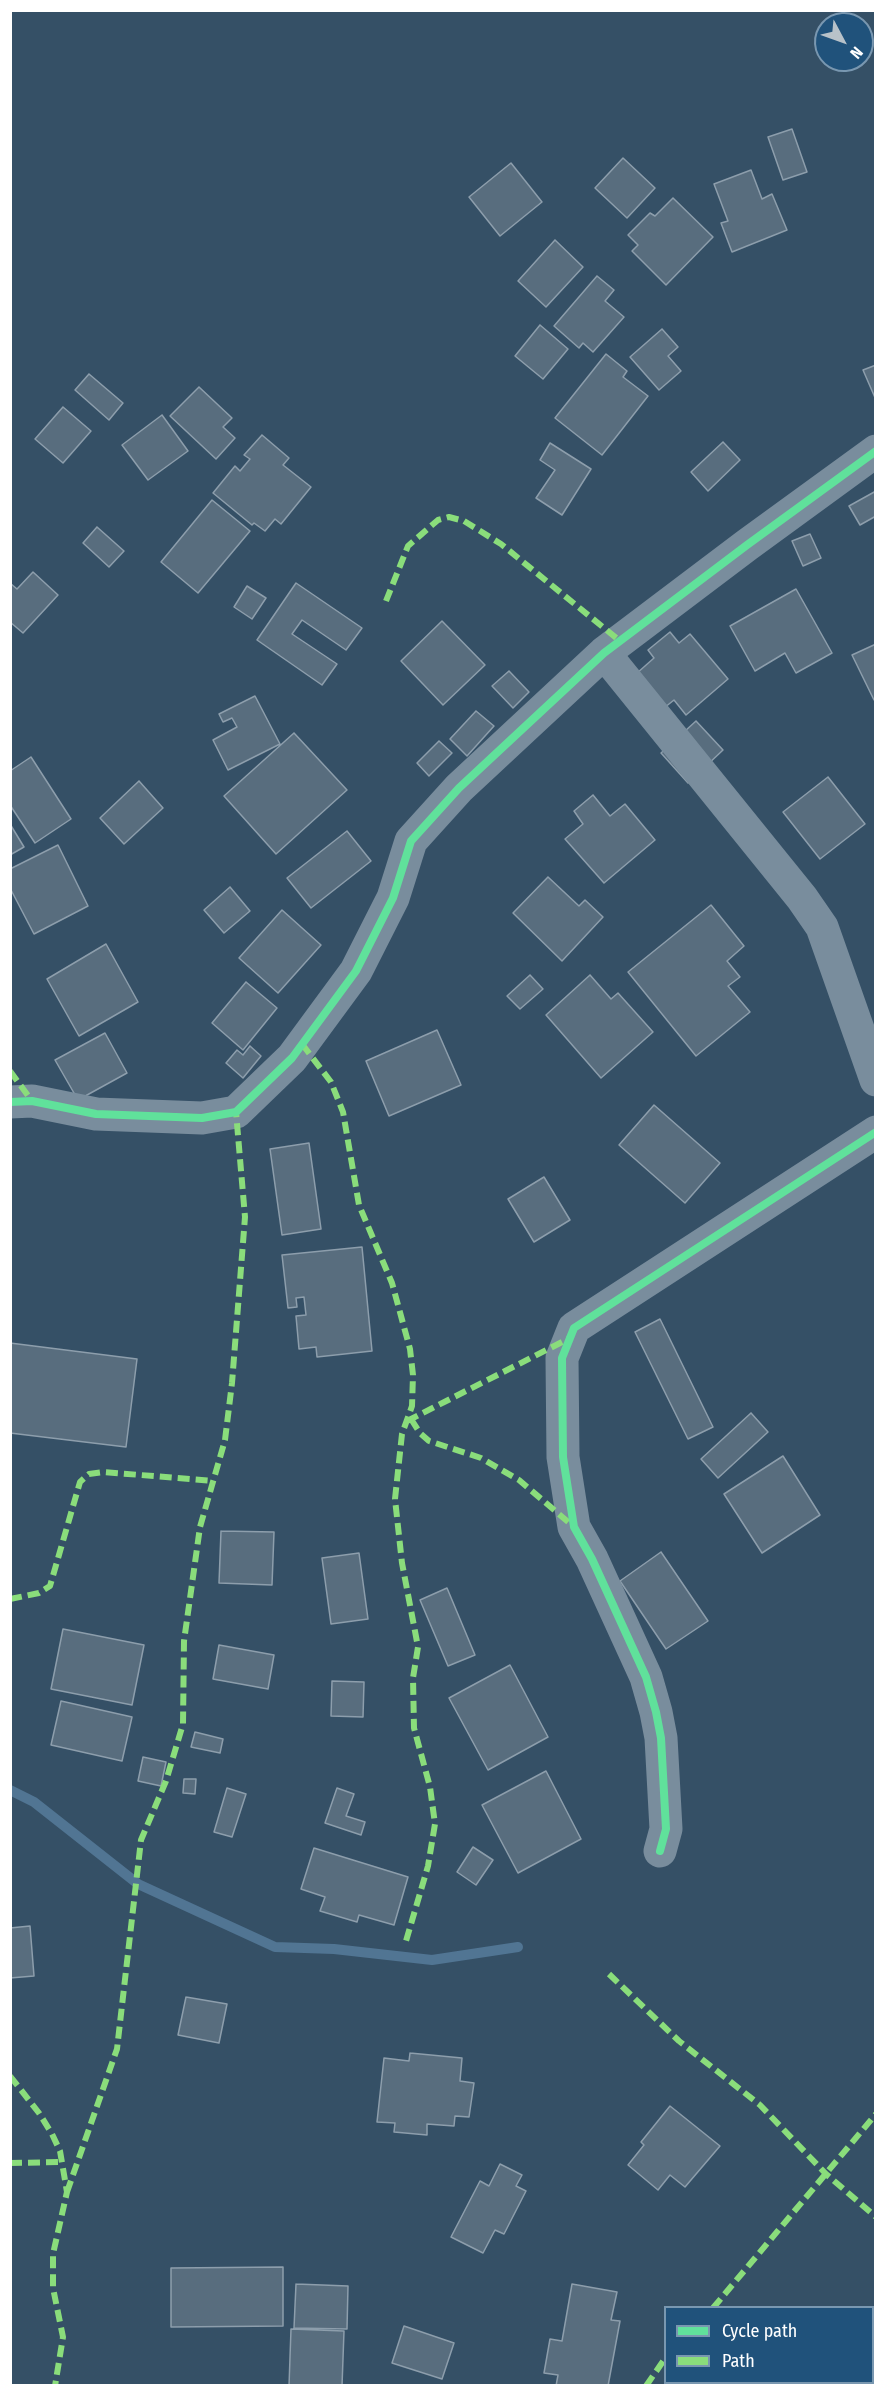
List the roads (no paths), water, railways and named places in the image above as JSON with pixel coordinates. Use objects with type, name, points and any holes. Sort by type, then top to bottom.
[{"type":"street","points":[[10,1102],[32,1101],[96,1114],[202,1118],[236,1112],[292,1058],[356,971],[393,898],[411,841],[459,788],[604,653],[747,544],[876,451]]},
{"type":"street","points":[[604,653],[802,898],[822,927],[876,1080]]},
{"type":"street","points":[[660,1851],[666,1829],[661,1738],[656,1712],[646,1677],[592,1558],[574,1527],[563,1457],[562,1358],[574,1328],[876,1132]]},
{"type":"waterway","points":[[10,1790],[34,1802],[138,1884],[275,1947],[334,1949],[432,1960],[518,1947]]}]
